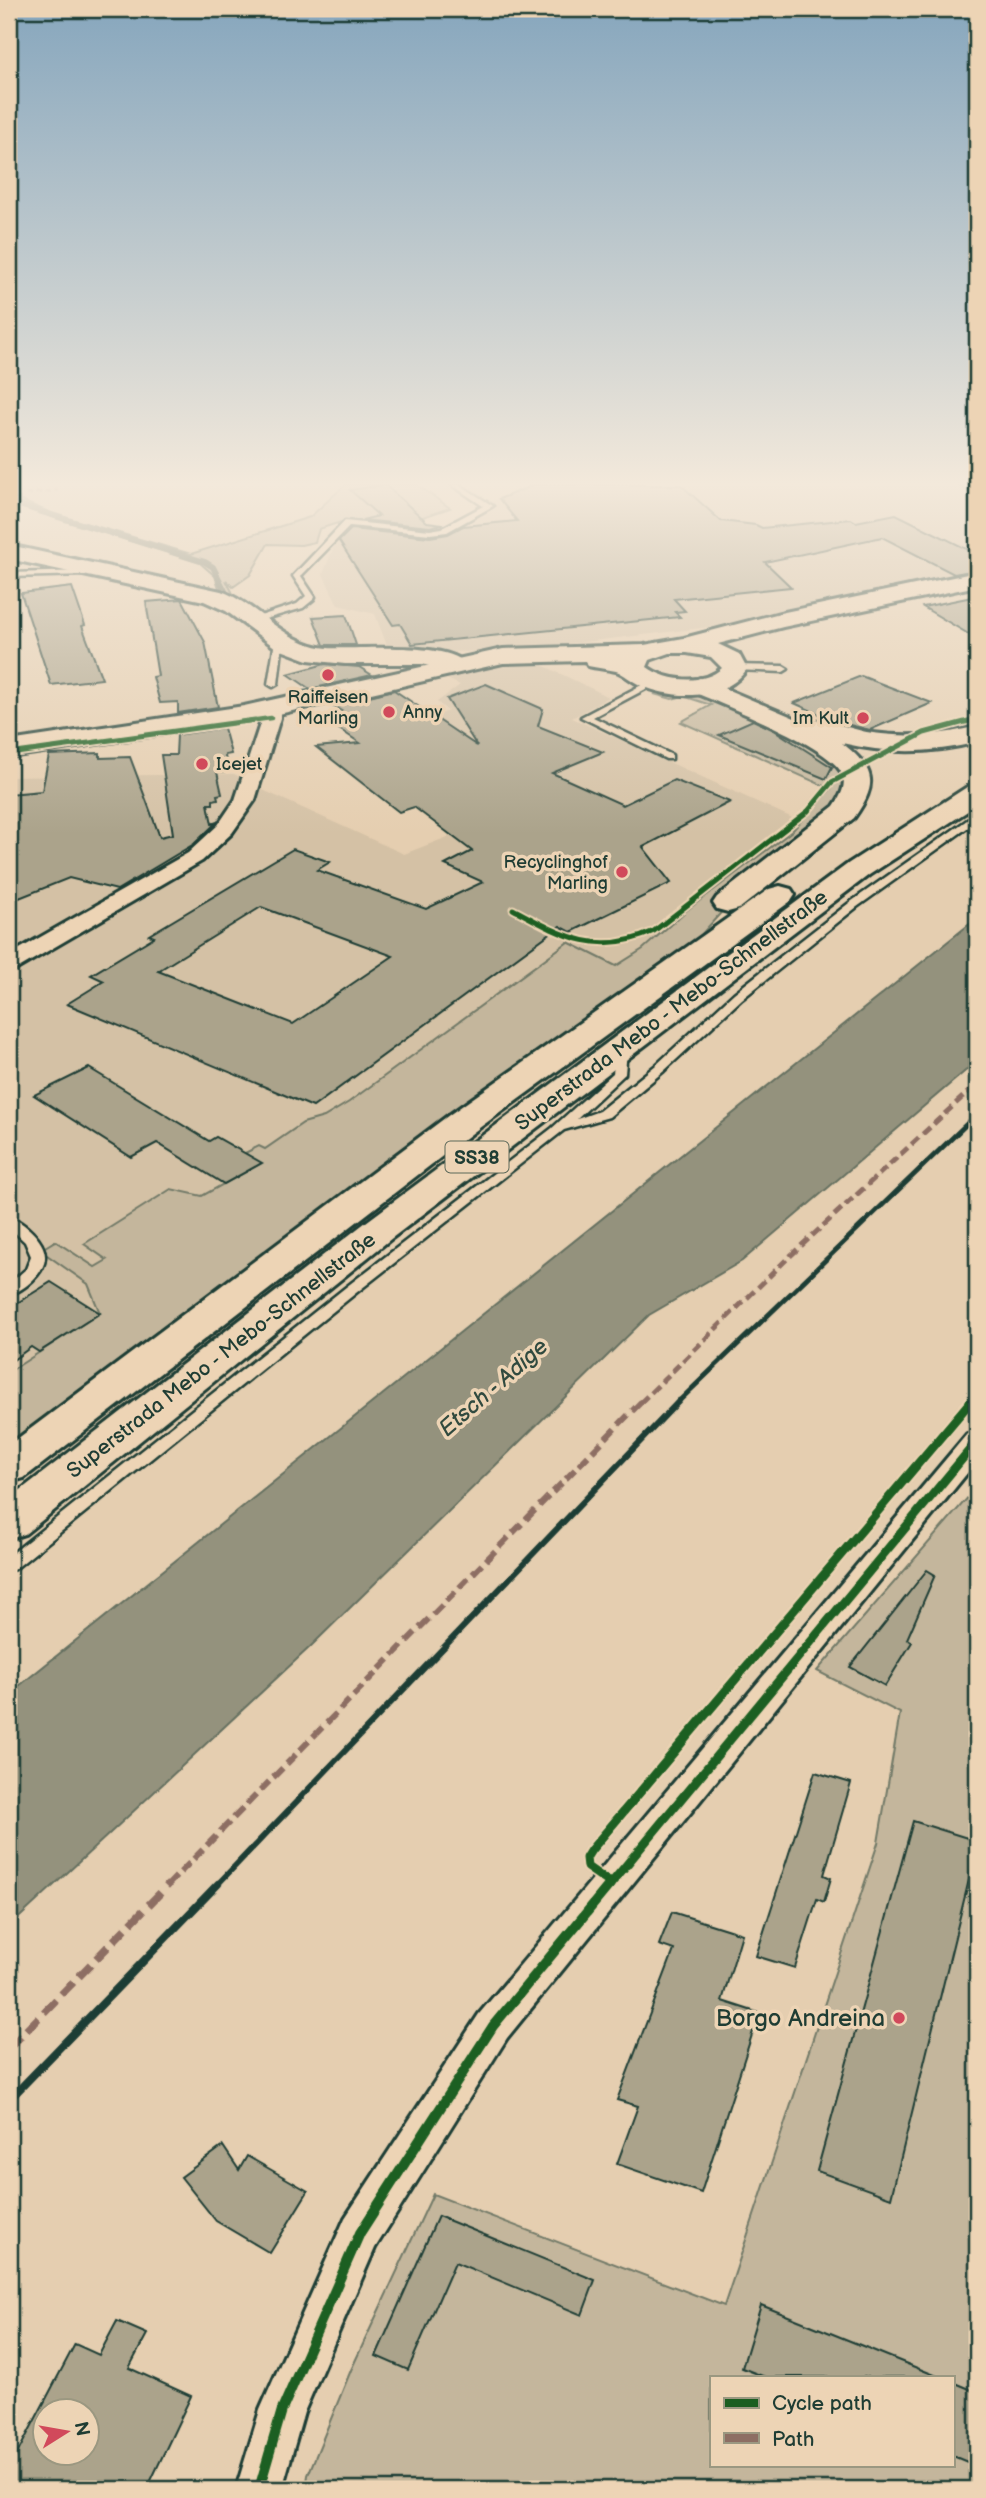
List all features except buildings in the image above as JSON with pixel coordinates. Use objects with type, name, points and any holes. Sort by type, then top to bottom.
[{"type":"main road","points":[[226,602],[255,619],[291,648],[331,657],[429,658],[456,666]]},
{"type":"main road","points":[[644,668],[684,646],[780,620],[869,602]]},
{"type":"main road","points":[[722,672],[743,631]]},
{"type":"main road","points":[[684,646],[710,649],[722,672],[750,698],[794,720],[844,736],[916,744],[959,740],[977,734]]},
{"type":"main road","points":[[9,749],[272,697],[503,656],[563,654],[644,668],[722,672],[804,732],[839,752],[856,773],[857,793],[844,812],[729,903],[653,988]]},
{"type":"main road","name":"Superstrada Mebo - Mebo-Schnellstraße","points":[[9,1467],[451,1132],[802,879],[977,766]]},
{"type":"main road","name":"Superstrada Mebo - Mebo-Schnellstraße","points":[[9,1523],[379,1230],[859,869],[970,804]]},
{"type":"street","points":[[9,964],[195,857],[225,829],[245,800],[271,718],[272,697]]},
{"type":"street","points":[[259,2489],[282,2410],[359,2233],[493,2026],[977,1441]]},
{"type":"lane","points":[[255,619],[300,606],[306,602]]},
{"type":"lane","points":[[272,697],[279,641]]},
{"type":"lane","points":[[644,668],[586,717],[669,757]]},
{"type":"lane","points":[[722,672],[783,669]]},
{"type":"lane","points":[[559,1129],[604,1114],[660,1068],[738,996],[853,905],[970,804]]},
{"type":"lane","points":[[9,1565],[351,1290],[559,1129],[619,1074],[621,1049]]},
{"type":"lane","points":[[9,1221],[33,1241],[38,1252],[38,1263],[32,1274],[9,1290]]},
{"type":"shaded area","points":[[226,602],[237,602],[241,609]]},
{"type":"shaded area","points":[[336,602],[872,602],[758,626],[719,626],[500,652],[389,651],[375,614],[338,605]]},
{"type":"shaded area","points":[[536,662],[609,697],[572,718],[821,831],[736,896],[715,917],[9,1448],[9,777],[234,774],[267,792],[404,854],[525,807],[422,722],[448,711],[437,702],[460,685],[443,677],[501,665]]},
{"type":"shaded area","points":[[673,690],[690,691],[708,697],[839,752],[857,793],[736,896],[653,988],[82,1393],[9,1448],[9,1372],[100,1313],[88,1284],[40,1250],[55,1241],[95,1267],[107,1260],[84,1244],[171,1189],[202,1196],[260,1164],[245,1153],[259,1146],[265,1149],[303,1123],[324,1117],[349,1102],[568,942],[616,966],[643,949],[686,911],[792,831],[831,789],[681,722],[711,705],[683,696],[672,699],[654,694]]},
{"type":"shaded area","name":"Borgo Andreina","points":[[977,1487],[977,2489],[306,2489],[308,2475],[351,2370],[433,2194],[724,2306],[878,1843],[900,1713],[817,1671]]},
{"type":"water","name":"Etsch - Adige","points":[[977,918],[977,1061],[742,1261],[649,1315],[310,1647],[9,1927],[9,1694]]},
{"type":"railway","points":[[678,1402],[977,1114]]},
{"type":"railway","points":[[216,1886],[678,1402]]},
{"type":"railway","points":[[9,2100],[218,1884]]},
{"type":"marked path","points":[[9,2048],[578,1464],[788,1258],[977,1084]]},
{"type":"cycle path","points":[[9,754],[271,718]]},
{"type":"cycle path","points":[[513,909],[582,941],[616,944],[635,940],[654,931],[808,811],[832,782],[924,733],[977,719]]},
{"type":"cycle path","points":[[610,1883],[587,1867],[586,1858],[591,1850],[977,1394]]},
{"type":"cycle path","points":[[259,2489],[282,2410],[360,2233],[493,2026],[977,1441]]},
{"type":"place","name":"Raiffeisen Marling","points":[[328,675]]},
{"type":"place","name":"Anny","points":[[389,712]]},
{"type":"place","name":"Im Kult","points":[[863,718]]},
{"type":"place","name":"Icejet","points":[[202,764]]},
{"type":"place","name":"Recyclinghof Marling","points":[[622,872]]},
{"type":"place","name":"Borgo Andreina","points":[[899,2018]]}]
